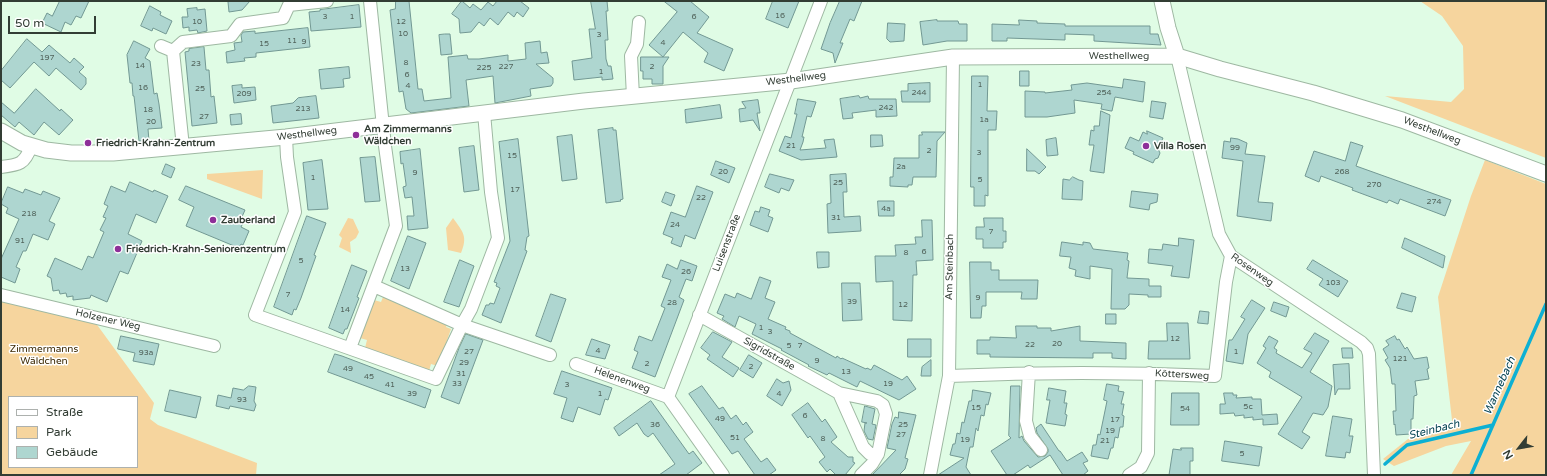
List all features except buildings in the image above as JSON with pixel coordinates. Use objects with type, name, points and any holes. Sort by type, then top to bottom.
[{"type":"street","points":[[173,51],[183,42],[231,36],[240,24],[283,18],[289,5],[327,1]]},
{"type":"street","points":[[350,348],[396,226],[370,1]]},
{"type":"street","name":"Luisenstraße","points":[[668,397],[821,1]]},
{"type":"street","name":"Rosenweg","points":[[1162,1],[1168,28],[1177,56],[1218,234],[1231,256],[1361,342],[1370,354],[1374,475]]},
{"type":"street","points":[[633,97],[631,56],[637,44],[639,22]]},
{"type":"street","points":[[161,46],[173,51]]},
{"type":"street","points":[[173,51],[183,147]]},
{"type":"street","name":"Westhellweg","points":[[1,131],[31,146],[59,152],[89,154],[286,137],[584,101],[791,81],[953,57],[1177,56],[1220,69],[1313,93],[1402,120],[1546,174]]},
{"type":"street","name":"Am Steinbach","points":[[930,475],[949,376],[953,57]]},
{"type":"street","points":[[286,137],[287,157],[295,212],[255,315],[436,379],[471,309],[498,238],[491,192],[484,113]]},
{"type":"street","points":[[1,167],[22,162],[28,157],[31,146]]},
{"type":"street","name":"Köttersweg","points":[[949,376],[1029,372],[1149,373],[1215,376],[1225,290],[1231,256]]},
{"type":"street","points":[[374,286],[462,325],[550,355]]},
{"type":"street","name":"Holzener Weg","points":[[1,295],[214,346]]},
{"type":"street","name":"Sigridstraße","points":[[699,315],[839,393],[877,401],[883,405],[886,414],[878,454],[872,464],[861,475]]},
{"type":"street","name":"Helenenweg","points":[[576,364],[668,397]]},
{"type":"street","points":[[1029,372],[1026,421],[1030,436],[1041,450]]},
{"type":"street","points":[[1129,475],[1141,467],[1148,453],[1149,373]]},
{"type":"street","points":[[839,393],[863,447],[870,454],[878,454]]},
{"type":"street","points":[[668,397],[723,475]]},
{"type":"green space","points":[[1420,1],[1546,1],[1546,158],[1385,96],[1451,102],[1464,89],[1463,46],[1442,16]]},
{"type":"green space","points":[[1485,160],[1546,184],[1546,475],[1451,475],[1471,441],[1446,446],[1394,466],[1383,459],[1408,439],[1453,429],[1438,297],[1471,196]]},
{"type":"green space","points":[[263,170],[262,199],[207,179],[207,174]]},
{"type":"green space","points":[[348,218],[353,219],[359,232],[356,238],[350,242],[351,253],[339,247],[342,238],[339,235]]},
{"type":"green space","points":[[453,218],[464,238],[461,253],[448,250],[446,228]]},
{"type":"green space","points":[[383,297],[448,321],[446,327],[451,329],[438,366],[431,364],[429,371],[365,348],[367,340],[360,338],[374,300],[381,302]]},
{"type":"green space","name":"Zimmermanns Wäldchen","points":[[1,300],[95,322],[154,403],[150,419],[158,425],[257,463],[256,475],[1,475]]},
{"type":"waterway","name":"Wannebach","points":[[1471,475],[1546,304]]},
{"type":"waterway","name":"Steinbach","points":[[1385,464],[1407,445],[1493,425]]},
{"type":"place","name":"Am Zimmermanns Wäldchen","points":[[356,135]]},
{"type":"place","name":"Friedrich-Krahn-Zentrum","points":[[88,143]]},
{"type":"place","name":"Villa Rosen","points":[[1146,146]]},
{"type":"place","name":"Zauberland","points":[[213,220]]},
{"type":"place","name":"Friedrich-Krahn-Seniorenzentrum","points":[[118,249]]}]
